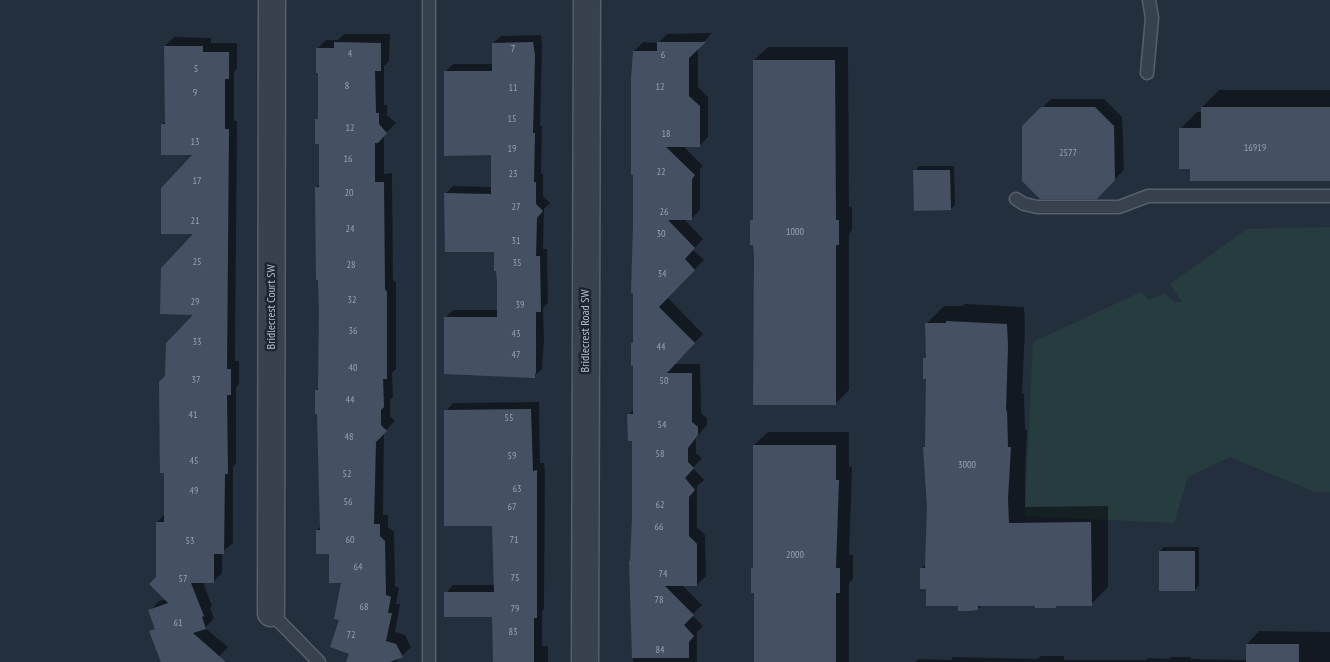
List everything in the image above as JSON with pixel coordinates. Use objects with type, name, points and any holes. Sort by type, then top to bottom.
[{"type":"street","name":"Bridlecrest Court SW","points":[[271,613],[272,0]]},
{"type":"street","name":"Bridlecrest Road SW","points":[[585,662],[586,0]]},
{"type":"lane","points":[[429,0],[429,662]]},
{"type":"lane","points":[[1147,72],[1152,18],[1149,0]]},
{"type":"lane","points":[[1016,199],[1024,204],[1037,207],[1119,207],[1148,196],[1330,196]]},
{"type":"lane","points":[[271,613],[319,662]]},
{"type":"green space","points":[[1330,227],[1330,492],[1315,492],[1230,457],[1188,477],[1174,523],[1025,516],[1033,342],[1141,292],[1149,300],[1165,293],[1174,302],[1182,302],[1170,284],[1247,229]]},
{"type":"building","points":[[334,42],[381,43],[381,71],[375,71],[376,113],[379,113],[379,124],[387,133],[378,143],[375,143],[375,182],[384,182],[387,379],[383,379],[384,407],[381,410],[381,425],[387,431],[376,442],[374,524],[380,524],[380,536],[385,541],[386,595],[391,597],[388,613],[392,613],[386,641],[396,644],[403,657],[390,662],[346,662],[349,654],[330,647],[339,620],[334,619],[341,583],[329,583],[329,554],[316,554],[316,530],[320,530],[317,414],[315,414],[315,390],[318,390],[319,309],[318,280],[316,280],[315,187],[319,187],[319,144],[315,144],[315,119],[318,119],[316,48],[334,48]]},
{"type":"building","points":[[533,42],[535,55],[534,182],[536,182],[536,204],[543,211],[537,218],[536,256],[540,256],[541,312],[536,312],[535,378],[444,374],[444,317],[497,317],[497,281],[496,271],[494,271],[494,252],[445,252],[444,193],[491,194],[491,155],[444,156],[444,71],[492,71],[492,43]]},
{"type":"building","points":[[657,42],[706,42],[689,58],[689,96],[700,106],[700,147],[666,147],[695,175],[692,179],[692,220],[668,220],[695,248],[685,259],[695,270],[659,307],[695,343],[667,373],[692,373],[692,422],[698,427],[698,435],[688,448],[688,462],[694,468],[685,478],[695,490],[689,497],[689,536],[697,544],[697,586],[665,586],[694,615],[684,625],[694,636],[689,642],[689,658],[632,658],[629,561],[632,519],[632,441],[628,441],[627,414],[633,414],[633,366],[631,366],[631,343],[633,343],[633,293],[631,293],[633,175],[631,175],[631,79],[633,51],[657,51]]},
{"type":"building","points":[[164,46],[203,46],[203,52],[229,52],[229,79],[225,79],[225,129],[229,129],[227,369],[231,369],[231,395],[227,395],[228,474],[225,474],[224,554],[214,554],[214,583],[191,583],[204,616],[202,617],[206,629],[193,633],[226,662],[161,662],[149,631],[155,629],[148,610],[168,603],[149,584],[156,577],[156,522],[164,522],[164,473],[160,473],[159,382],[165,376],[166,343],[193,315],[160,314],[161,268],[193,234],[161,234],[161,188],[192,155],[161,155],[161,124],[165,124]]},
{"type":"building","points":[[753,60],[835,60],[836,220],[839,220],[839,245],[836,245],[836,405],[753,405],[754,255],[753,245],[750,245],[750,220],[753,220]]},
{"type":"building","points":[[1041,107],[1095,107],[1114,126],[1115,180],[1097,199],[1040,199],[1022,181],[1022,126]]},
{"type":"building","points":[[1201,107],[1330,107],[1330,181],[1190,181],[1190,169],[1179,169],[1179,128],[1201,128]]},
{"type":"building","points":[[913,170],[950,170],[951,210],[914,211]]},
{"type":"building","points":[[946,321],[1007,324],[1006,411],[1008,447],[1011,447],[1008,498],[1009,523],[1091,522],[1092,606],[1035,608],[1035,606],[978,606],[978,610],[958,611],[958,606],[926,606],[926,589],[920,589],[920,568],[925,568],[927,507],[923,447],[925,447],[926,379],[923,379],[923,358],[926,358],[925,323],[946,323]]},
{"type":"building","points":[[531,409],[533,471],[537,470],[537,618],[534,618],[534,662],[493,662],[492,617],[444,617],[444,592],[494,592],[492,526],[444,526],[444,410]]},
{"type":"building","points":[[753,445],[836,445],[836,480],[839,480],[836,568],[840,568],[840,593],[836,593],[836,662],[754,662],[754,593],[751,593],[751,568],[753,568]]},
{"type":"building","points":[[1159,551],[1195,551],[1195,591],[1159,591]]},
{"type":"building","points":[[1246,644],[1299,644],[1299,662],[1246,662]]}]
